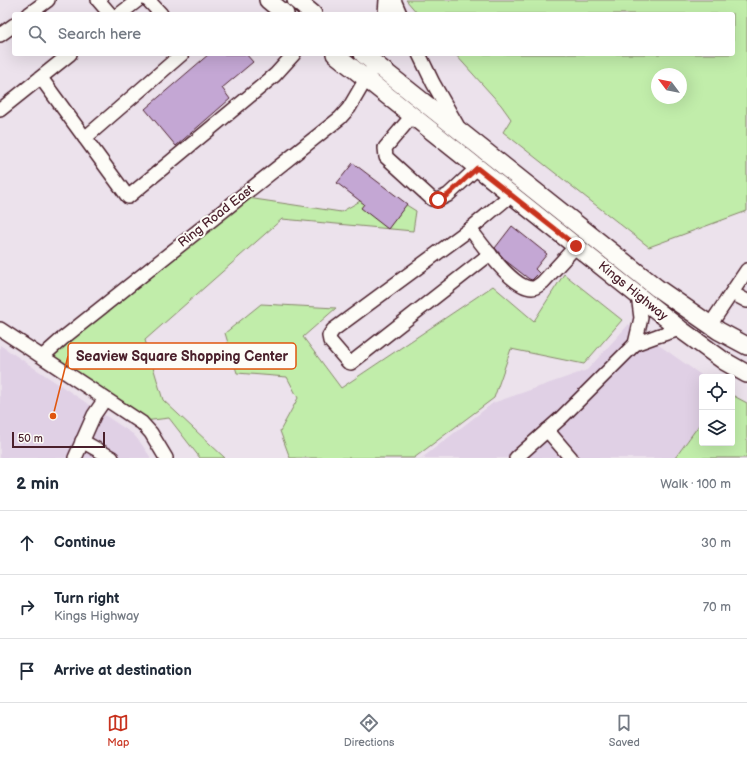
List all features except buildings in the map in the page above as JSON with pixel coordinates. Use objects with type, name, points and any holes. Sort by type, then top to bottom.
[{"type":"main road","points":[[268,0],[283,12]]},
{"type":"main road","points":[[296,0],[311,12]]},
{"type":"main road","points":[[387,12],[388,0]]},
{"type":"main road","name":"Kings Highway","points":[[337,56],[511,196],[680,329],[724,361],[747,374]]},
{"type":"main road","name":"Kings Highway","points":[[369,59],[657,288],[710,325],[747,345]]},
{"type":"street","points":[[32,12],[48,0]]},
{"type":"street","points":[[98,0],[108,12]]},
{"type":"street","points":[[123,12],[138,0]]},
{"type":"street","points":[[148,0],[159,12]]},
{"type":"street","points":[[394,0],[399,12]]},
{"type":"street","points":[[0,35],[12,26]]},
{"type":"street","points":[[0,110],[68,56]]},
{"type":"street","points":[[85,138],[180,56]]},
{"type":"street","points":[[40,78],[128,196],[275,75],[292,56]]},
{"type":"street","points":[[419,56],[436,90],[463,134]]},
{"type":"street","name":"Ring Road East","points":[[43,356],[62,339],[340,118],[349,108],[366,79],[369,59]]},
{"type":"street","points":[[412,116],[385,148],[386,157],[432,199],[438,200],[448,195],[477,168]]},
{"type":"street","points":[[490,254],[351,363],[348,362],[330,341],[329,336],[333,330],[470,229],[511,196]]},
{"type":"street","points":[[470,229],[512,278],[519,284],[532,288],[537,287],[543,282],[576,246]]},
{"type":"street","points":[[710,325],[747,270]]},
{"type":"street","points":[[732,293],[747,302]]},
{"type":"street","points":[[635,344],[641,318],[638,295]]},
{"type":"street","points":[[0,329],[43,356],[142,424],[151,433],[166,458]]},
{"type":"street","points":[[516,458],[547,430],[635,344],[680,329]]},
{"type":"street","points":[[75,458],[94,415],[105,398]]},
{"type":"street","points":[[547,430],[571,458]]},
{"type":"street","points":[[82,441],[112,458]]},
{"type":"shaded area","points":[[629,324],[700,374],[699,425],[675,458],[422,458],[493,403],[587,370]]},
{"type":"shaded area","points":[[0,345],[133,434],[151,458],[0,458]]},
{"type":"green space","points":[[406,0],[747,0],[747,211],[649,247],[503,132],[511,119],[501,105],[457,56],[735,56],[735,12],[416,12]]},
{"type":"green space","points":[[381,189],[416,211],[413,231],[282,219],[145,340],[163,400],[225,458],[200,458],[169,418],[136,422],[39,357],[241,197],[341,212]]},
{"type":"green space","points":[[564,274],[622,320],[584,364],[511,349],[494,398],[414,458],[290,458],[280,431],[298,398],[287,377],[237,373],[225,333],[261,304],[336,308],[303,337],[341,388],[493,286],[534,321]]},
{"type":"green space","points":[[735,397],[747,403],[747,458],[675,458],[699,425],[699,446],[735,446]]},
{"type":"place","name":"Seaview Square Shopping Center","points":[[53,416]]},
{"type":"route","points":[[438,200],[448,195],[477,168],[576,246]]}]
